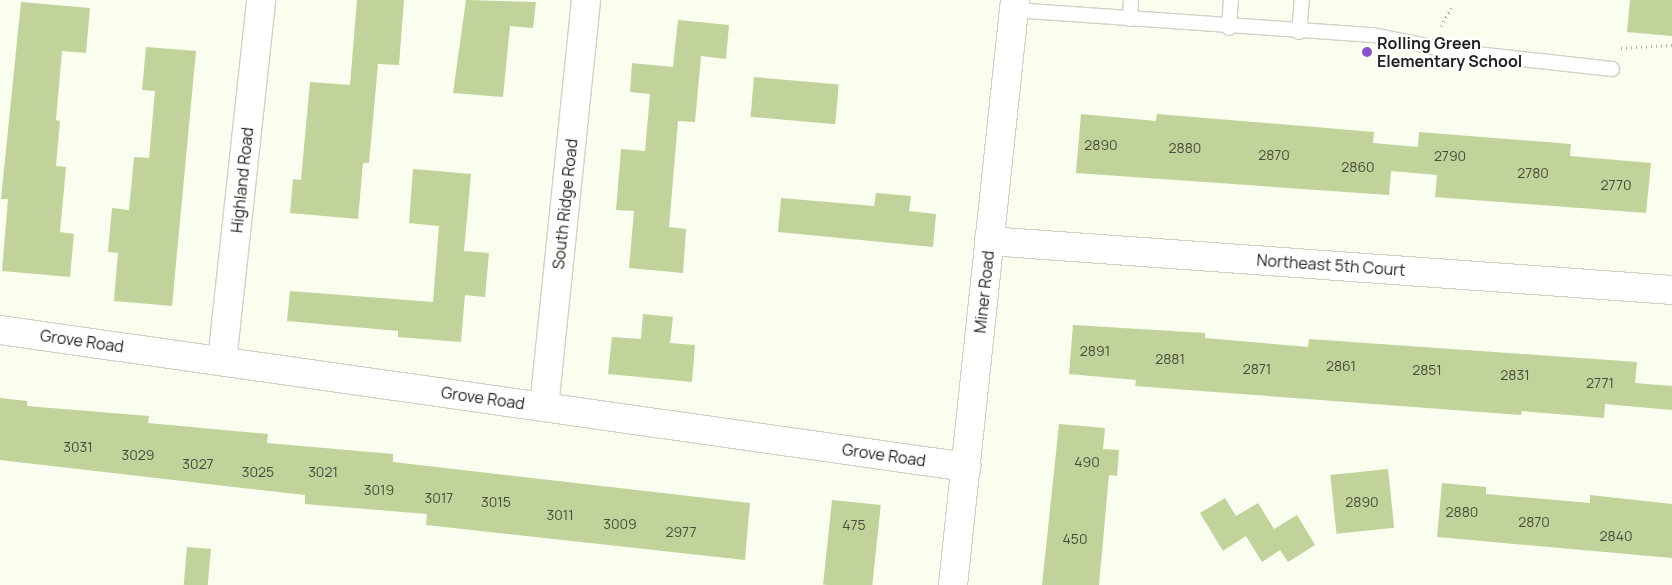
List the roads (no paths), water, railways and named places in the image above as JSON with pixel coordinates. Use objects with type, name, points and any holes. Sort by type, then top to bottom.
[{"type":"street","name":"Highland Road","points":[[222,361],[261,0]]},
{"type":"street","name":"South Ridge Road","points":[[544,407],[586,0]]},
{"type":"street","name":"Miner Road","points":[[953,585],[1014,5]]},
{"type":"street","name":"Northeast 5th Court","points":[[989,241],[1672,290]]},
{"type":"street","name":"Grove Road","points":[[0,330],[966,467]]},
{"type":"lane","points":[[1130,19],[1131,0]]},
{"type":"lane","points":[[1229,28],[1231,0]]},
{"type":"lane","points":[[1299,32],[1302,0]]},
{"type":"lane","points":[[1014,5],[1130,19],[1229,28],[1373,35],[1458,52],[1612,69]]},
{"type":"place","name":"Rolling Green Elementary School","points":[[1367,52]]}]
